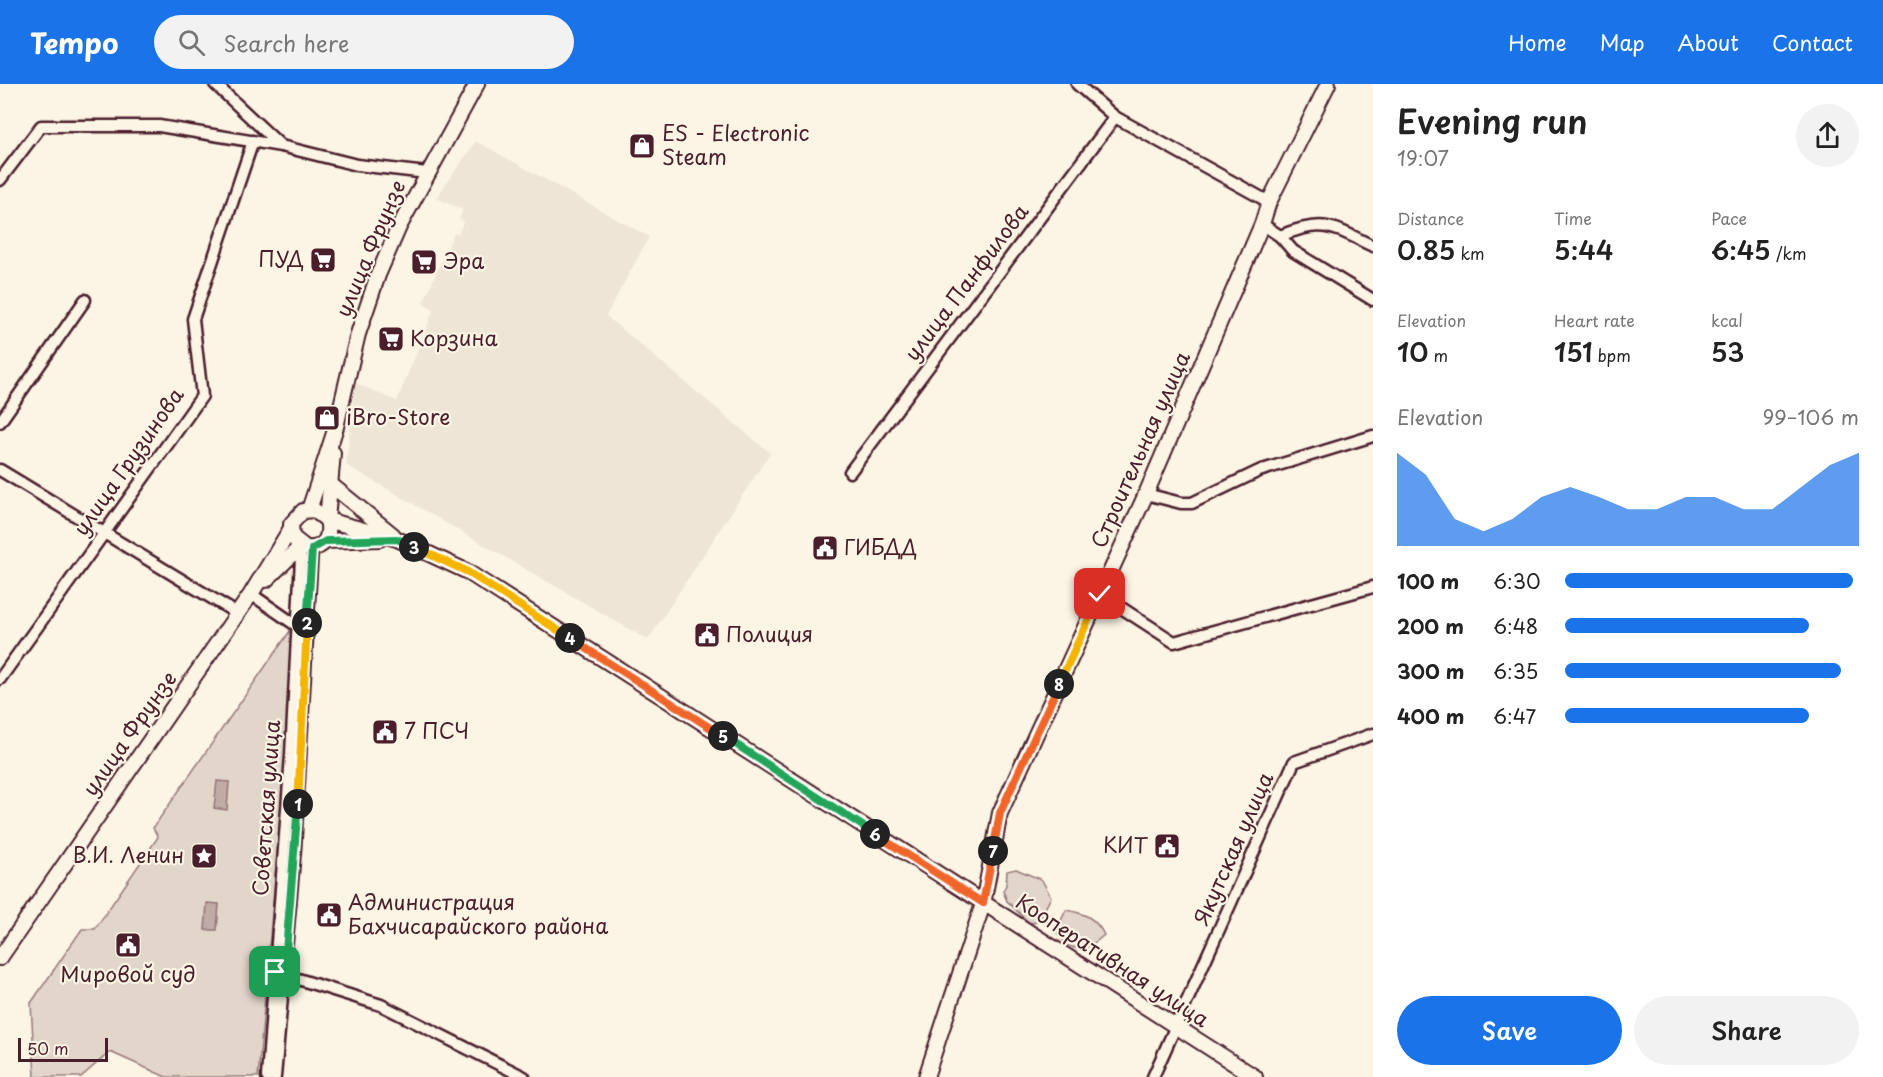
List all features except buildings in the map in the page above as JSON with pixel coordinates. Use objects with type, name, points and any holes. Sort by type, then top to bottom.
[{"type":"main road","name":"улица Фрунзе","points":[[309,510],[336,427],[358,334],[378,275],[427,173],[477,84]]},
{"type":"main road","name":"Строительная улица","points":[[926,1077],[983,903],[1000,813],[1146,494],[1262,224],[1269,202],[1328,84]]},
{"type":"main road","points":[[326,541],[330,529],[327,520],[336,427]]},
{"type":"main road","points":[[330,484],[397,539]]},
{"type":"main road","points":[[299,542],[297,514],[309,510],[319,512],[327,520]]},
{"type":"main road","name":"Кооперативная улица","points":[[327,520],[397,539],[466,571],[1175,1028],[1255,1077]]},
{"type":"main road","points":[[251,594],[299,542],[397,539]]},
{"type":"main road","name":"улица Фрунзе","points":[[0,958],[251,594],[299,542]]},
{"type":"street","points":[[215,84],[281,146]]},
{"type":"street","points":[[1077,84],[1115,117],[1269,202]]},
{"type":"street","name":"улица Панфилова","points":[[850,472],[1115,117]]},
{"type":"street","points":[[0,180],[40,126],[159,126],[281,146],[357,165],[427,173]]},
{"type":"street","name":"улица Грузинова","points":[[0,679],[202,396],[193,319],[253,141]]},
{"type":"street","points":[[1262,224],[1281,236],[1293,251],[1373,300]]},
{"type":"street","points":[[1281,236],[1305,226],[1318,225],[1334,228],[1373,246]]},
{"type":"street","points":[[0,422],[85,300]]},
{"type":"street","points":[[1146,494],[1181,503],[1191,503],[1259,471],[1373,436]]},
{"type":"street","points":[[0,470],[238,614]]},
{"type":"street","points":[[275,1077],[279,973],[295,848],[307,633],[299,542]]},
{"type":"street","name":"Советская улица","points":[[267,1077],[279,973],[301,558],[299,542]]},
{"type":"street","points":[[1100,594],[1174,642],[1373,587]]},
{"type":"street","points":[[251,594],[307,633]]},
{"type":"street","name":"Якутская улица","points":[[1153,1077],[1294,762],[1373,735]]},
{"type":"street","points":[[279,973],[381,1005],[524,1077]]},
{"type":"shaded area","points":[[476,141],[649,237],[606,316],[770,453],[648,640],[346,465],[355,383],[397,401],[434,309],[423,303],[454,233],[458,234],[464,221],[459,219],[463,210],[436,198]]},
{"type":"shaded area","points":[[297,621],[258,1077],[166,1077],[110,1052],[81,1077],[35,1077],[31,1003],[82,929],[95,929],[158,837],[153,828]]},
{"type":"shaded area","points":[[217,781],[229,782],[227,810],[214,808]]},
{"type":"shaded area","points":[[1016,869],[1042,880],[1051,897],[1038,922],[1029,923],[1007,901],[1003,891],[1007,871]]},
{"type":"shaded area","points":[[207,903],[219,904],[217,930],[205,930]]},
{"type":"shaded area","points":[[1066,910],[1089,917],[1104,935],[1084,948],[1073,948],[1056,931]]},
{"type":"place","name":"ES - Electronic Steam","points":[[642,146]]},
{"type":"place","name":"ПУД","points":[[323,260]]},
{"type":"place","name":"Эра","points":[[424,262]]},
{"type":"place","name":"Корзина","points":[[391,339]]},
{"type":"place","name":"iBro-Store","points":[[327,418]]},
{"type":"place","name":"ГИБДД","points":[[825,548]]},
{"type":"place","name":"Полиция","points":[[707,635]]},
{"type":"place","name":"7 ПСЧ","points":[[385,732]]},
{"type":"place","name":"КИТ","points":[[1167,846]]},
{"type":"place","name":"В.И. Ленин","points":[[204,856]]},
{"type":"place","name":"Администрация Бахчисарайского района","points":[[329,915]]},
{"type":"place","name":"Мировой суд","points":[[128,945]]},
{"type":"route","points":[[275,972],[284,975],[295,848],[312,549],[326,541],[397,539],[466,571],[983,903],[1000,813],[1100,594]]}]
